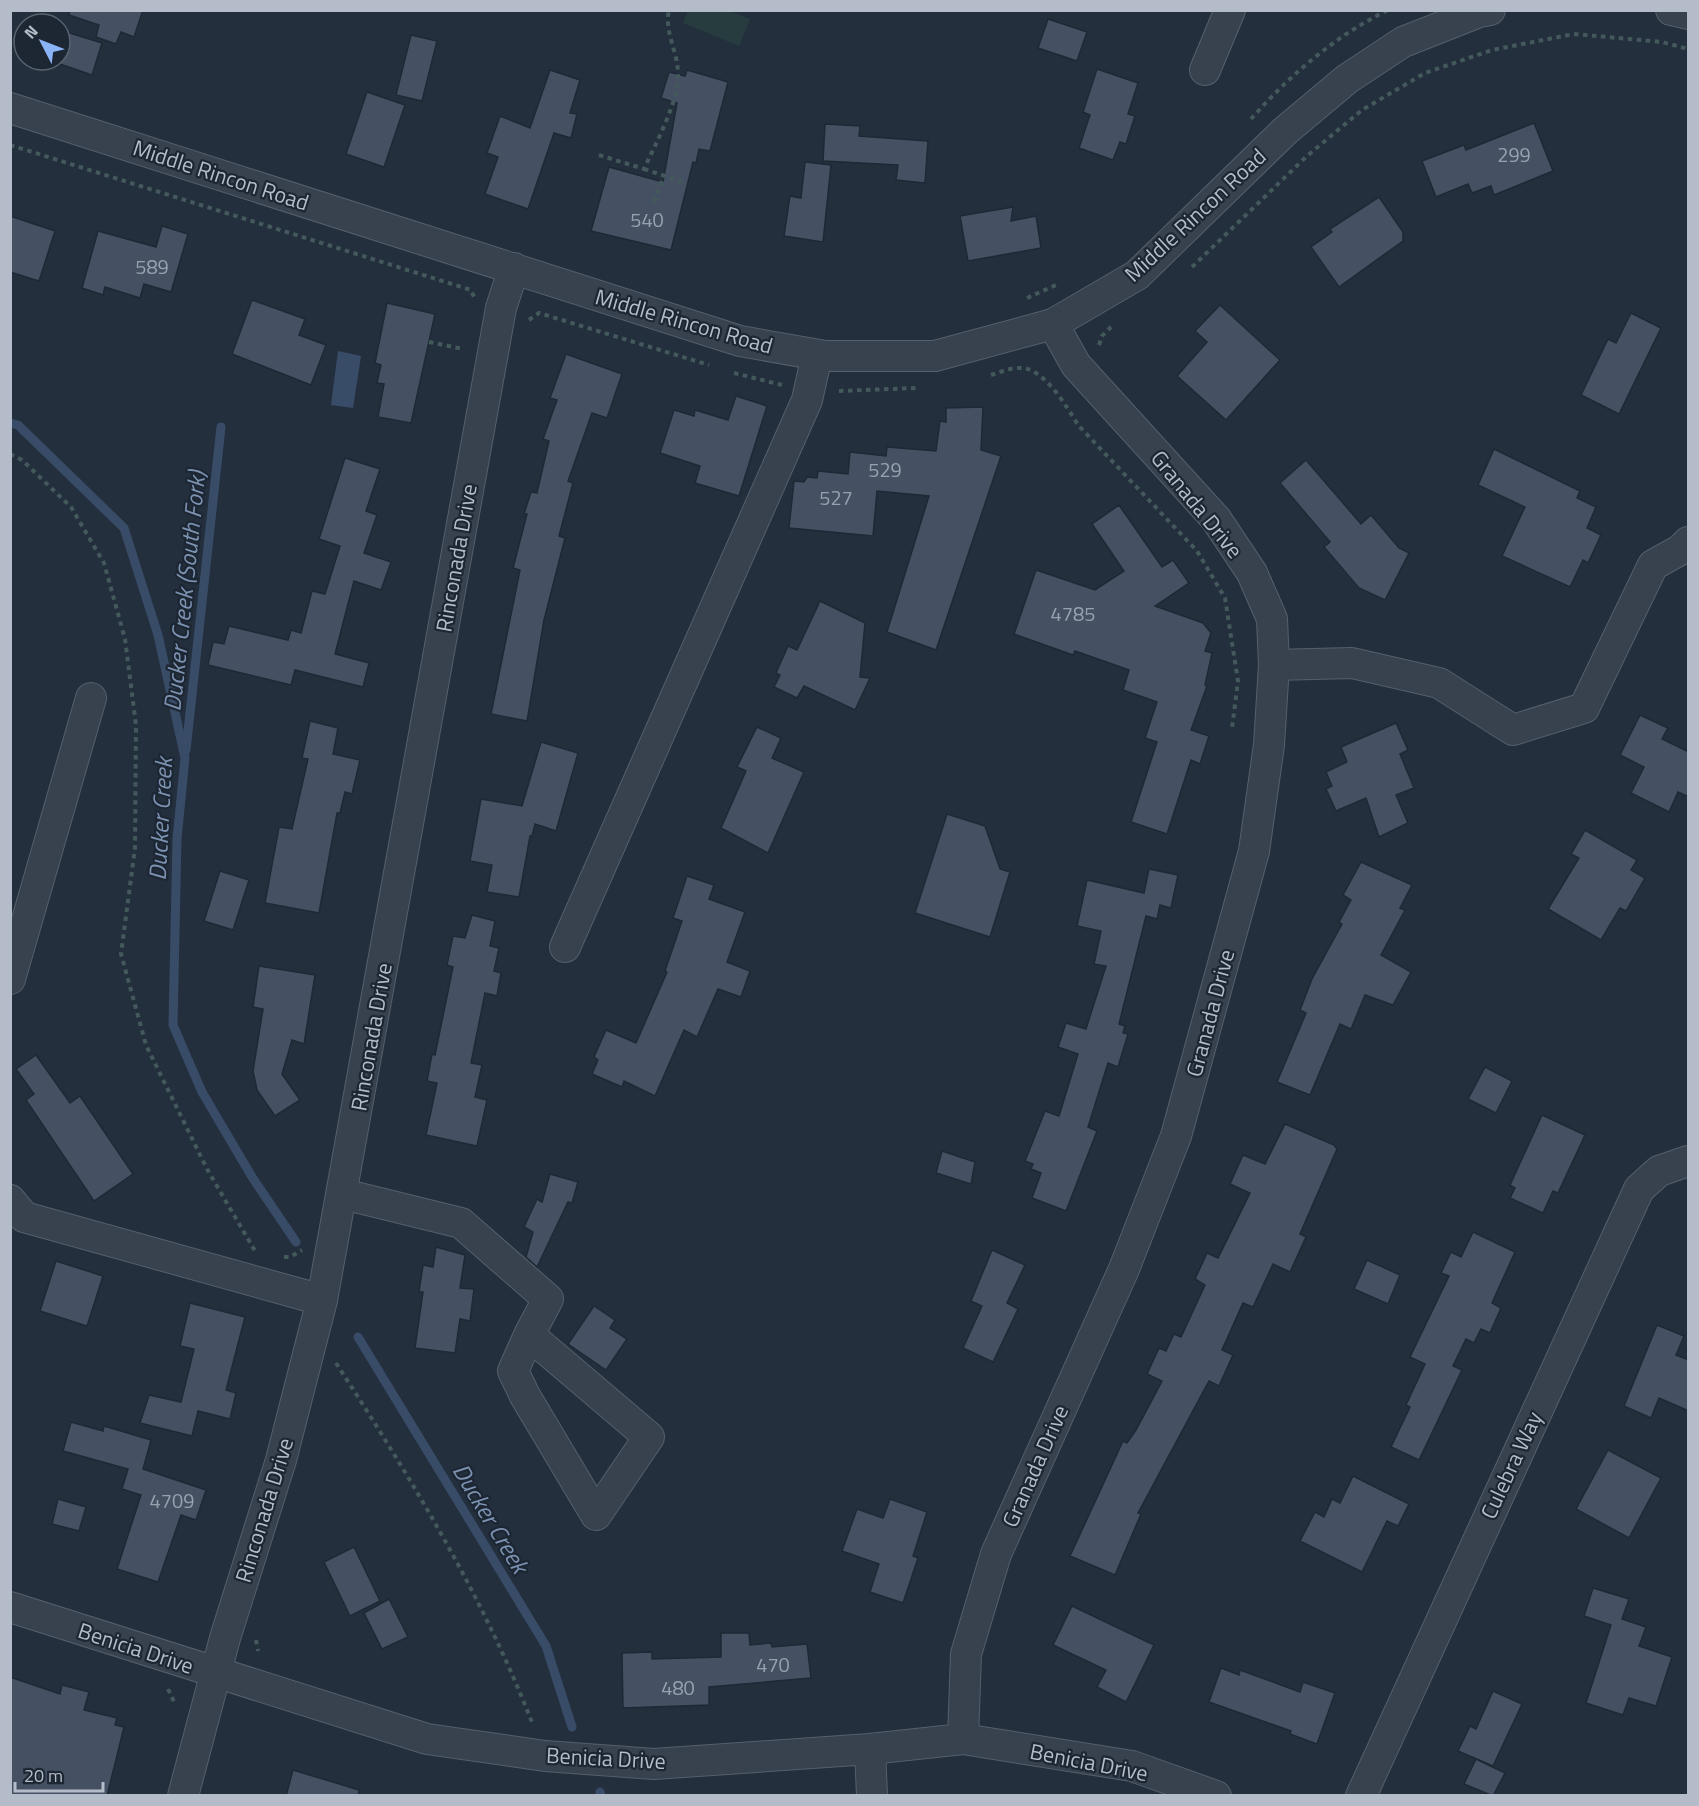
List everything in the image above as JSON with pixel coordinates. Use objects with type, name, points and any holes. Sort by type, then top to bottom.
[{"type":"street","points":[[1205,70],[1230,10]]},
{"type":"street","points":[[1671,10],[1689,14]]},
{"type":"street","name":"Middle Rincon Road","points":[[10,108],[740,341],[817,355],[935,356],[1053,324],[1137,274],[1285,131],[1347,79],[1403,42],[1482,11]]},
{"type":"street","name":"Rinconada Drive","points":[[183,1796],[214,1674],[281,1460],[322,1300],[343,1194],[501,308],[514,268]]},
{"type":"street","name":"Granada Drive","points":[[963,1739],[966,1654],[996,1554],[1124,1269],[1176,1136],[1254,851],[1269,745],[1274,664],[1272,619],[1252,573],[1216,519],[1076,365],[1053,324]]},
{"type":"street","points":[[565,947],[807,400],[817,355]]},
{"type":"street","points":[[1274,664],[1352,663],[1439,683],[1513,730],[1584,708],[1653,565],[1680,550],[1689,542]]},
{"type":"street","points":[[10,980],[92,698]]},
{"type":"street","name":"Culebra Way","points":[[1361,1796],[1639,1189],[1659,1170],[1689,1161]]},
{"type":"street","points":[[343,1194],[461,1223],[548,1299],[528,1335],[513,1371],[525,1396],[596,1515],[649,1437],[528,1335]]},
{"type":"street","points":[[10,1200],[24,1217],[322,1300]]},
{"type":"street","name":"Benicia Drive","points":[[10,1607],[214,1674],[427,1739],[545,1756],[654,1764],[870,1749],[963,1739],[1132,1766],[1216,1796]]},
{"type":"street","points":[[870,1749],[872,1796]]},
{"type":"path","points":[[644,169],[665,126],[679,75],[666,23],[669,10]]},
{"type":"path","points":[[1244,127],[1307,62],[1364,22],[1388,10]]},
{"type":"path","points":[[1191,267],[1307,156],[1362,110],[1425,73],[1492,50],[1574,34],[1662,42],[1689,49]]},
{"type":"path","points":[[10,145],[471,290],[474,299]]},
{"type":"path","points":[[598,156],[686,183]]},
{"type":"path","points":[[654,202],[664,176]]},
{"type":"path","points":[[1024,299],[1066,280]]},
{"type":"path","points":[[1099,346],[1102,336],[1117,323]]},
{"type":"path","points":[[429,342],[466,350]]},
{"type":"path","points":[[1036,372],[1063,401],[1084,431],[1197,551],[1225,598],[1238,681],[1232,728]]},
{"type":"path","points":[[10,454],[22,460],[71,507],[104,563],[125,639],[136,725],[135,848],[121,954],[146,1045],[207,1168],[258,1255]]},
{"type":"path","points":[[335,1361],[408,1474],[471,1590],[515,1681],[545,1756]]},
{"type":"green space","points":[[688,11],[730,11],[750,19],[739,46],[683,23]]},
{"type":"water","points":[[338,351],[361,356],[353,408],[331,405]]},
{"type":"building","points":[[70,10],[143,10],[134,37],[121,32],[116,44],[96,37],[99,25],[72,16],[72,12]]},
{"type":"building","points":[[1048,19],[1087,32],[1077,61],[1038,48]]},
{"type":"building","points":[[72,34],[102,43],[92,75],[72,68]]},
{"type":"building","points":[[411,35],[437,41],[422,101],[396,95]]},
{"type":"building","points":[[1097,69],[1138,83],[1128,114],[1135,116],[1126,144],[1120,142],[1113,160],[1079,148],[1090,115],[1083,112]]},
{"type":"building","points":[[550,70],[580,80],[570,113],[577,114],[571,138],[554,133],[528,209],[485,194],[498,157],[487,153],[500,116],[530,128]]},
{"type":"building","points":[[687,70],[728,82],[710,151],[699,149],[696,163],[693,162],[671,250],[591,231],[609,167],[663,182],[677,103],[661,98],[669,72],[685,76]]},
{"type":"building","points":[[367,92],[405,105],[384,167],[346,154]]},
{"type":"building","points":[[1534,123],[1553,171],[1494,195],[1491,186],[1472,193],[1468,184],[1436,197],[1422,161],[1464,145],[1466,150]]},
{"type":"building","points":[[825,124],[860,126],[859,136],[928,141],[925,183],[896,180],[898,165],[823,161]]},
{"type":"building","points":[[805,162],[831,165],[823,242],[784,236],[790,196],[801,198]]},
{"type":"building","points":[[1379,197],[1403,232],[1403,241],[1339,287],[1311,247],[1332,232],[1330,229]]},
{"type":"building","points":[[1013,207],[1011,221],[1036,216],[1041,248],[968,261],[960,216]]},
{"type":"building","points":[[10,216],[55,231],[39,281],[10,272]]},
{"type":"building","points":[[162,226],[188,234],[171,292],[144,284],[140,298],[105,287],[103,295],[82,288],[98,231],[156,247]]},
{"type":"building","points":[[252,300],[305,319],[299,335],[326,345],[311,385],[232,354]]},
{"type":"building","points":[[387,303],[435,314],[411,423],[378,417],[384,384],[377,383],[381,365],[375,363]]},
{"type":"building","points":[[1220,305],[1280,360],[1226,420],[1177,376],[1207,342],[1195,331]]},
{"type":"building","points":[[1631,313],[1661,328],[1619,414],[1581,395],[1608,339],[1616,343]]},
{"type":"building","points":[[566,354],[622,374],[607,418],[592,413],[568,481],[573,483],[559,536],[565,538],[544,620],[527,721],[491,714],[520,570],[513,568],[527,514],[524,514],[531,492],[537,493],[549,441],[543,439],[557,400],[550,398]]},
{"type":"building","points":[[736,396],[767,406],[739,496],[695,483],[700,466],[660,453],[674,410],[694,416],[695,410],[728,420]]},
{"type":"building","points":[[983,407],[981,450],[1001,456],[936,650],[887,632],[929,496],[877,491],[873,536],[789,528],[794,481],[804,482],[807,477],[817,478],[818,471],[848,474],[850,452],[886,456],[887,447],[936,451],[940,421],[946,422],[946,408]]},
{"type":"building","points":[[1494,449],[1580,491],[1577,498],[1596,507],[1587,528],[1601,535],[1588,563],[1583,560],[1570,587],[1502,556],[1525,507],[1478,485]]},
{"type":"building","points":[[345,458],[380,469],[366,511],[377,515],[364,553],[391,562],[381,590],[354,581],[335,654],[369,663],[363,687],[295,670],[291,685],[208,665],[213,642],[224,644],[229,626],[288,640],[291,630],[301,633],[312,591],[325,594],[340,546],[319,539]]},
{"type":"building","points":[[1306,460],[1361,524],[1371,515],[1399,548],[1409,553],[1385,600],[1359,588],[1324,547],[1330,542],[1280,483]]},
{"type":"building","points":[[1119,505],[1162,567],[1173,560],[1189,583],[1155,606],[1203,623],[1211,633],[1205,651],[1212,653],[1205,685],[1207,686],[1191,730],[1209,736],[1200,764],[1191,760],[1167,834],[1131,822],[1157,742],[1145,738],[1157,702],[1123,690],[1129,670],[1075,651],[1073,655],[1014,634],[1036,570],[1095,590],[1124,571],[1092,524]]},
{"type":"building","points":[[820,601],[865,623],[860,677],[870,678],[855,710],[804,686],[797,698],[774,687],[780,675],[776,673],[788,646],[797,650]]},
{"type":"building","points":[[1640,715],[1668,728],[1662,739],[1689,752],[1689,797],[1678,792],[1669,812],[1631,793],[1644,767],[1620,755]]},
{"type":"building","points":[[310,721],[338,728],[333,754],[360,760],[352,794],[345,792],[340,813],[337,813],[319,913],[265,903],[279,827],[292,829],[308,759],[302,758]]},
{"type":"building","points":[[1396,723],[1408,750],[1400,754],[1414,788],[1396,795],[1408,823],[1379,837],[1366,798],[1336,811],[1326,789],[1332,786],[1326,772],[1347,762],[1341,747]]},
{"type":"building","points":[[757,727],[781,738],[772,758],[804,772],[768,853],[721,828],[746,771],[737,767]]},
{"type":"building","points":[[541,742],[578,753],[556,831],[535,824],[532,836],[530,836],[519,897],[487,892],[492,865],[470,861],[481,799],[522,806]]},
{"type":"building","points":[[947,814],[985,826],[1000,869],[1010,872],[990,937],[915,913]]},
{"type":"building","points":[[1585,830],[1637,860],[1631,870],[1645,878],[1626,911],[1620,908],[1601,940],[1548,909],[1579,858],[1571,854]]},
{"type":"building","points":[[1361,862],[1412,885],[1400,908],[1405,910],[1381,955],[1411,972],[1393,1005],[1365,995],[1351,1029],[1340,1024],[1310,1095],[1277,1082],[1306,1013],[1300,1010],[1312,979],[1342,924],[1339,922],[1351,900],[1343,895]]},
{"type":"building","points":[[1149,869],[1178,875],[1171,908],[1160,905],[1157,919],[1146,916],[1119,1024],[1125,1026],[1123,1033],[1128,1034],[1118,1067],[1108,1063],[1088,1127],[1097,1131],[1066,1211],[1032,1198],[1041,1173],[1031,1169],[1033,1164],[1025,1161],[1045,1111],[1059,1116],[1078,1054],[1058,1047],[1066,1023],[1086,1029],[1106,966],[1094,964],[1101,931],[1077,926],[1087,880],[1144,893]]},
{"type":"building","points":[[220,871],[249,880],[233,930],[204,921]]},
{"type":"building","points":[[687,876],[714,885],[709,899],[745,912],[727,962],[750,971],[741,997],[718,989],[697,1037],[684,1030],[655,1096],[624,1081],[622,1087],[592,1074],[598,1060],[594,1057],[606,1030],[636,1043],[667,972],[665,971],[682,921],[673,918]]},
{"type":"building","points":[[472,915],[495,921],[490,946],[499,948],[494,971],[501,973],[497,996],[485,993],[471,1063],[482,1065],[475,1097],[487,1100],[477,1146],[426,1135],[437,1083],[427,1081],[432,1054],[435,1055],[453,967],[447,965],[453,936],[465,938]]},
{"type":"building","points":[[259,966],[315,975],[304,1044],[292,1040],[282,1074],[300,1100],[275,1116],[257,1090],[253,1071],[263,1009],[253,1007]]},
{"type":"building","points":[[36,1055],[70,1103],[80,1096],[133,1174],[94,1201],[26,1100],[34,1094],[16,1069]]},
{"type":"building","points":[[1485,1067],[1512,1081],[1496,1113],[1468,1099]]},
{"type":"building","points":[[1542,1115],[1585,1135],[1558,1193],[1553,1191],[1543,1213],[1510,1198],[1515,1188],[1510,1185]]},
{"type":"building","points":[[1285,1124],[1334,1145],[1337,1149],[1300,1234],[1306,1237],[1290,1272],[1273,1264],[1253,1307],[1243,1303],[1222,1350],[1233,1355],[1219,1386],[1209,1381],[1138,1513],[1141,1514],[1115,1575],[1070,1556],[1123,1441],[1127,1443],[1136,1430],[1162,1381],[1147,1374],[1159,1348],[1166,1351],[1174,1334],[1181,1337],[1205,1285],[1195,1279],[1207,1253],[1218,1258],[1250,1193],[1230,1184],[1243,1155],[1265,1164]]},
{"type":"building","points":[[942,1151],[975,1162],[971,1184],[936,1173]]},
{"type":"building","points":[[550,1174],[578,1182],[572,1203],[568,1202],[537,1267],[526,1257],[533,1232],[524,1227],[537,1199],[542,1202]]},
{"type":"building","points":[[1473,1232],[1515,1252],[1492,1303],[1501,1308],[1490,1333],[1481,1329],[1474,1343],[1466,1339],[1453,1366],[1462,1370],[1419,1460],[1391,1447],[1410,1407],[1406,1405],[1425,1364],[1410,1357],[1449,1276],[1441,1273],[1451,1252],[1461,1257]]},
{"type":"building","points":[[436,1247],[465,1255],[460,1288],[474,1289],[470,1321],[460,1319],[455,1353],[415,1348],[423,1292],[419,1292],[423,1265],[433,1267]]},
{"type":"building","points":[[992,1250],[1025,1265],[1007,1303],[1018,1309],[993,1362],[963,1348],[982,1306],[971,1301]]},
{"type":"building","points":[[1367,1260],[1400,1275],[1388,1304],[1354,1289]]},
{"type":"building","points":[[56,1261],[103,1276],[87,1326],[40,1311]]},
{"type":"building","points":[[190,1303],[245,1317],[226,1390],[236,1393],[230,1419],[198,1411],[192,1436],[140,1423],[149,1395],[181,1402],[194,1349],[180,1346]]},
{"type":"building","points":[[594,1306],[615,1320],[610,1328],[627,1339],[606,1370],[568,1344]]},
{"type":"building","points":[[1657,1325],[1684,1336],[1676,1355],[1689,1360],[1689,1411],[1659,1398],[1651,1418],[1624,1406]]},
{"type":"building","points":[[71,1422],[103,1431],[104,1426],[151,1440],[143,1469],[206,1490],[196,1520],[181,1515],[158,1582],[117,1569],[141,1495],[122,1489],[128,1469],[63,1451]]},
{"type":"building","points":[[1608,1450],[1661,1478],[1629,1538],[1576,1509]]},
{"type":"building","points":[[1353,1476],[1409,1504],[1398,1526],[1387,1521],[1362,1572],[1300,1541],[1315,1512],[1324,1517],[1332,1499],[1340,1503]]},
{"type":"building","points":[[58,1499],[86,1507],[79,1531],[52,1524]]},
{"type":"building","points":[[890,1499],[927,1512],[913,1556],[918,1558],[903,1603],[870,1592],[879,1564],[842,1551],[857,1509],[883,1518]]},
{"type":"building","points":[[354,1547],[380,1601],[350,1616],[324,1562]]},
{"type":"building","points":[[1593,1588],[1629,1599],[1622,1619],[1646,1627],[1639,1646],[1672,1657],[1656,1706],[1629,1698],[1623,1715],[1586,1703],[1611,1625],[1584,1616]]},
{"type":"building","points":[[389,1599],[408,1637],[382,1649],[364,1613]]},
{"type":"building","points":[[1072,1606],[1154,1645],[1126,1702],[1097,1687],[1106,1670],[1053,1645]]},
{"type":"building","points":[[721,1633],[749,1633],[750,1645],[771,1643],[772,1647],[807,1644],[811,1678],[709,1687],[709,1705],[623,1708],[622,1653],[652,1652],[652,1659],[721,1657]]},
{"type":"building","points":[[1221,1668],[1239,1675],[1240,1670],[1300,1692],[1303,1682],[1335,1693],[1317,1744],[1290,1734],[1291,1731],[1209,1702]]},
{"type":"building","points":[[10,1677],[60,1694],[62,1685],[89,1692],[84,1710],[117,1718],[115,1725],[124,1727],[107,1796],[10,1796]]},
{"type":"building","points":[[1493,1691],[1522,1704],[1493,1766],[1458,1751],[1470,1726],[1476,1729]]},
{"type":"building","points":[[1476,1759],[1505,1773],[1493,1796],[1464,1784]]},
{"type":"building","points":[[293,1770],[359,1790],[358,1796],[286,1796]]},
{"type":"waterway","name":"Ducker Creek","points":[[10,423],[18,425],[124,528],[158,635],[185,758],[177,839],[173,1025],[202,1092],[252,1177],[296,1242]]},
{"type":"waterway","name":"Ducker Creek (South Fork)","points":[[186,750],[221,427]]},
{"type":"waterway","name":"Ducker Creek","points":[[358,1337],[546,1646],[572,1727]]},
{"type":"waterway","name":"Ducker Creek","points":[[600,1792],[601,1796]]}]
